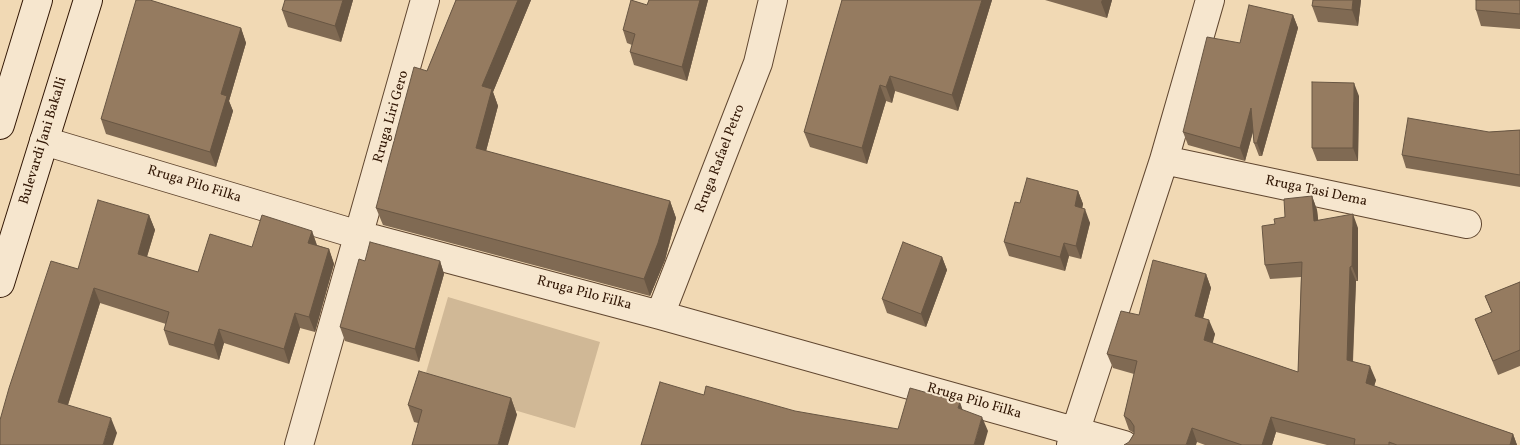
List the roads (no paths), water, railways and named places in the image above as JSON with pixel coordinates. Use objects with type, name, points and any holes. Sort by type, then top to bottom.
[{"type":"street","points":[[0,125],[38,0]]},
{"type":"street","name":"Bulevardi Jani Bakalli","points":[[0,283],[88,0]]},
{"type":"street","name":"Rruga Liri Gero","points":[[299,445],[426,0]]},
{"type":"street","name":"Rruga Rafael Petro","points":[[660,314],[758,63],[773,0]]},
{"type":"street","points":[[1073,438],[1164,160],[1210,0]]},
{"type":"street","name":"Rruga Pilo Filka","points":[[44,141],[359,235],[660,314],[1073,438],[1124,445]]},
{"type":"street","name":"Rruga Tasi Dema","points":[[1164,160],[1467,224]]}]
